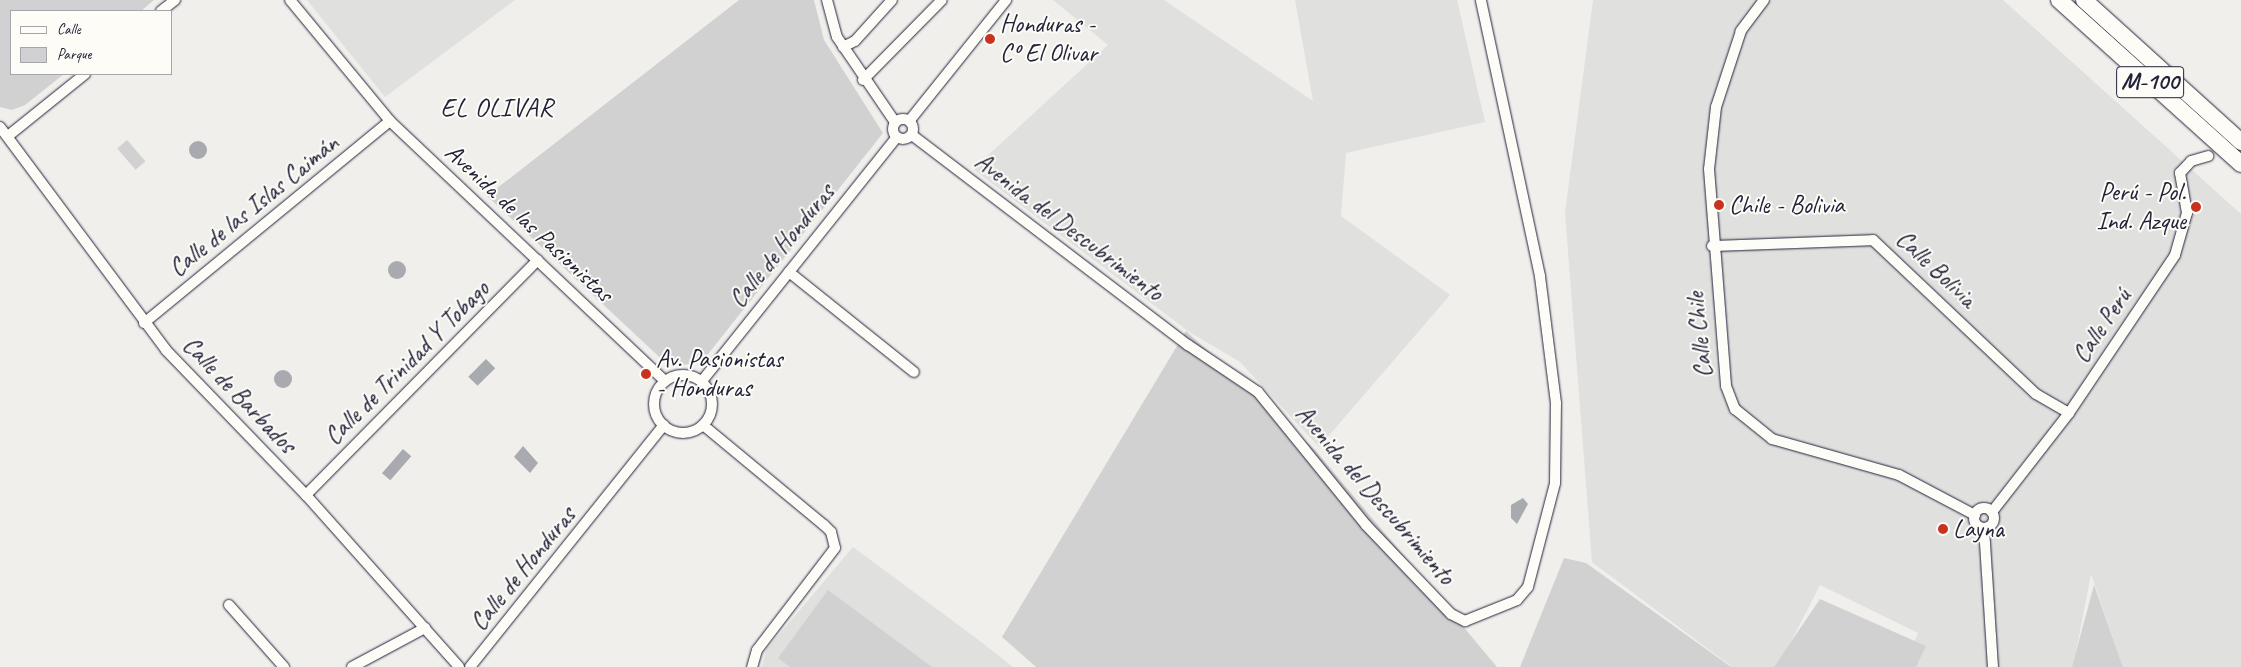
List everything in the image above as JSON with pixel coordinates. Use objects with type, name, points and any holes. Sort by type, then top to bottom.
[{"type":"highway","name":"M-100","points":[[2059,0],[2241,164]]},
{"type":"highway","name":"M-100","points":[[2084,0],[2241,142]]},
{"type":"street","points":[[162,10],[175,0]]},
{"type":"street","name":"Avenida de las Pasionistas","points":[[290,0],[390,121],[665,381]]},
{"type":"street","points":[[827,0],[843,47],[862,80],[895,122],[897,137],[912,134],[910,120]]},
{"type":"street","points":[[843,47],[892,0]]},
{"type":"street","points":[[862,80],[942,0]]},
{"type":"street","points":[[895,122],[910,120],[1006,0]]},
{"type":"street","name":"Avenida del Descubrimiento","points":[[912,134],[1188,345],[1258,392],[1366,525],[1452,614],[1465,621],[1518,600],[1528,587],[1555,483],[1556,403],[1540,276],[1481,0]]},
{"type":"street","name":"Calle Chile","points":[[1764,0],[1741,31],[1715,110],[1709,169],[1712,246],[1726,386],[1741,417],[1772,439],[1900,475],[1975,515]]},
{"type":"street","points":[[8,136],[84,75]]},
{"type":"street","name":"Calle de las Islas Caimán","points":[[144,323],[390,121]]},
{"type":"street","name":"Calle de Barbados","points":[[0,127],[144,323],[306,495],[459,667]]},
{"type":"street","name":"Calle de Honduras","points":[[702,382],[897,137]]},
{"type":"street","name":"Calle Perú","points":[[1992,512],[2069,414],[2175,255],[2187,213],[2180,173],[2191,161],[2208,156]]},
{"type":"street","name":"Calle Bolivia","points":[[1712,246],[1873,240],[2036,394],[2069,414]]},
{"type":"street","name":"Calle de Trinidad Y Tobago","points":[[306,495],[538,260]]},
{"type":"street","points":[[789,272],[914,372]]},
{"type":"street","points":[[684,375],[702,382],[712,408],[703,425],[688,432],[664,426],[654,403],[665,381],[684,375]]},
{"type":"street","points":[[703,425],[824,525],[834,542],[826,563],[757,650],[752,667]]},
{"type":"street","name":"Calle de Honduras","points":[[470,667],[664,426]]},
{"type":"street","points":[[1984,509],[1992,512],[1993,522],[1984,528],[1977,524],[1975,515],[1984,509]]},
{"type":"street","points":[[1984,528],[1993,667]]},
{"type":"street","points":[[229,605],[284,667]]},
{"type":"street","points":[[352,667],[425,628]]},
{"type":"shaded area","points":[[307,0],[515,0],[385,97]]},
{"type":"shaded area","points":[[1053,0],[1164,0],[1313,101],[1295,0],[1457,0],[1485,122],[1346,153],[1341,216],[1450,295],[1319,447],[1240,362],[1188,331],[973,169],[1108,45]]},
{"type":"shaded area","points":[[1593,0],[2003,0],[2241,214],[2241,667],[2123,667],[2091,574],[2073,667],[1904,667],[1918,633],[1820,585],[1778,667],[1732,667],[1592,562],[1565,213]]},
{"type":"shaded area","points":[[198,141],[204,144],[207,150],[204,156],[198,159],[192,156],[189,150],[192,144]]},
{"type":"shaded area","points":[[393,261],[401,261],[406,266],[404,277],[393,279],[388,274],[388,266]]},
{"type":"shaded area","points":[[486,359],[495,368],[478,386],[468,377]]},
{"type":"shaded area","points":[[283,370],[289,373],[292,379],[289,385],[283,388],[277,385],[274,379],[277,373]]},
{"type":"shaded area","points":[[523,446],[538,463],[530,473],[514,457]]},
{"type":"shaded area","points":[[403,449],[411,456],[390,480],[382,473]]},
{"type":"shaded area","points":[[1523,498],[1528,504],[1517,524],[1511,518],[1511,505]]},
{"type":"shaded area","points":[[853,547],[1013,667],[762,667],[766,650]]},
{"type":"green space","points":[[0,0],[154,0],[142,10],[10,10],[10,75],[63,75],[25,105],[12,110],[0,107]]},
{"type":"green space","points":[[739,0],[814,0],[824,40],[883,133],[701,363],[669,366],[487,196]]},
{"type":"green space","points":[[127,140],[145,161],[136,170],[117,149]]},
{"type":"green space","points":[[1186,331],[1315,450],[1497,667],[1036,667],[1002,637]]},
{"type":"green space","points":[[1564,558],[1586,563],[1731,667],[1520,667]]},
{"type":"green space","points":[[2094,585],[2123,667],[2072,667]]},
{"type":"green space","points":[[828,590],[932,667],[790,667],[778,658]]},
{"type":"green space","points":[[1820,599],[1926,646],[1916,667],[1774,667]]},
{"type":"place","name":"Honduras - Cº El Olivar","points":[[990,39]]},
{"type":"place","name":"Chile - Bolivia","points":[[1719,205]]},
{"type":"place","name":"Perú - Pol. Ind. Azque","points":[[2196,207]]},
{"type":"place","name":"Av. Pasionistas - Honduras","points":[[646,374]]},
{"type":"place","name":"Layna","points":[[1943,529]]},
{"type":"district","name":"EL OLIVAR","points":[[497,108]]}]
